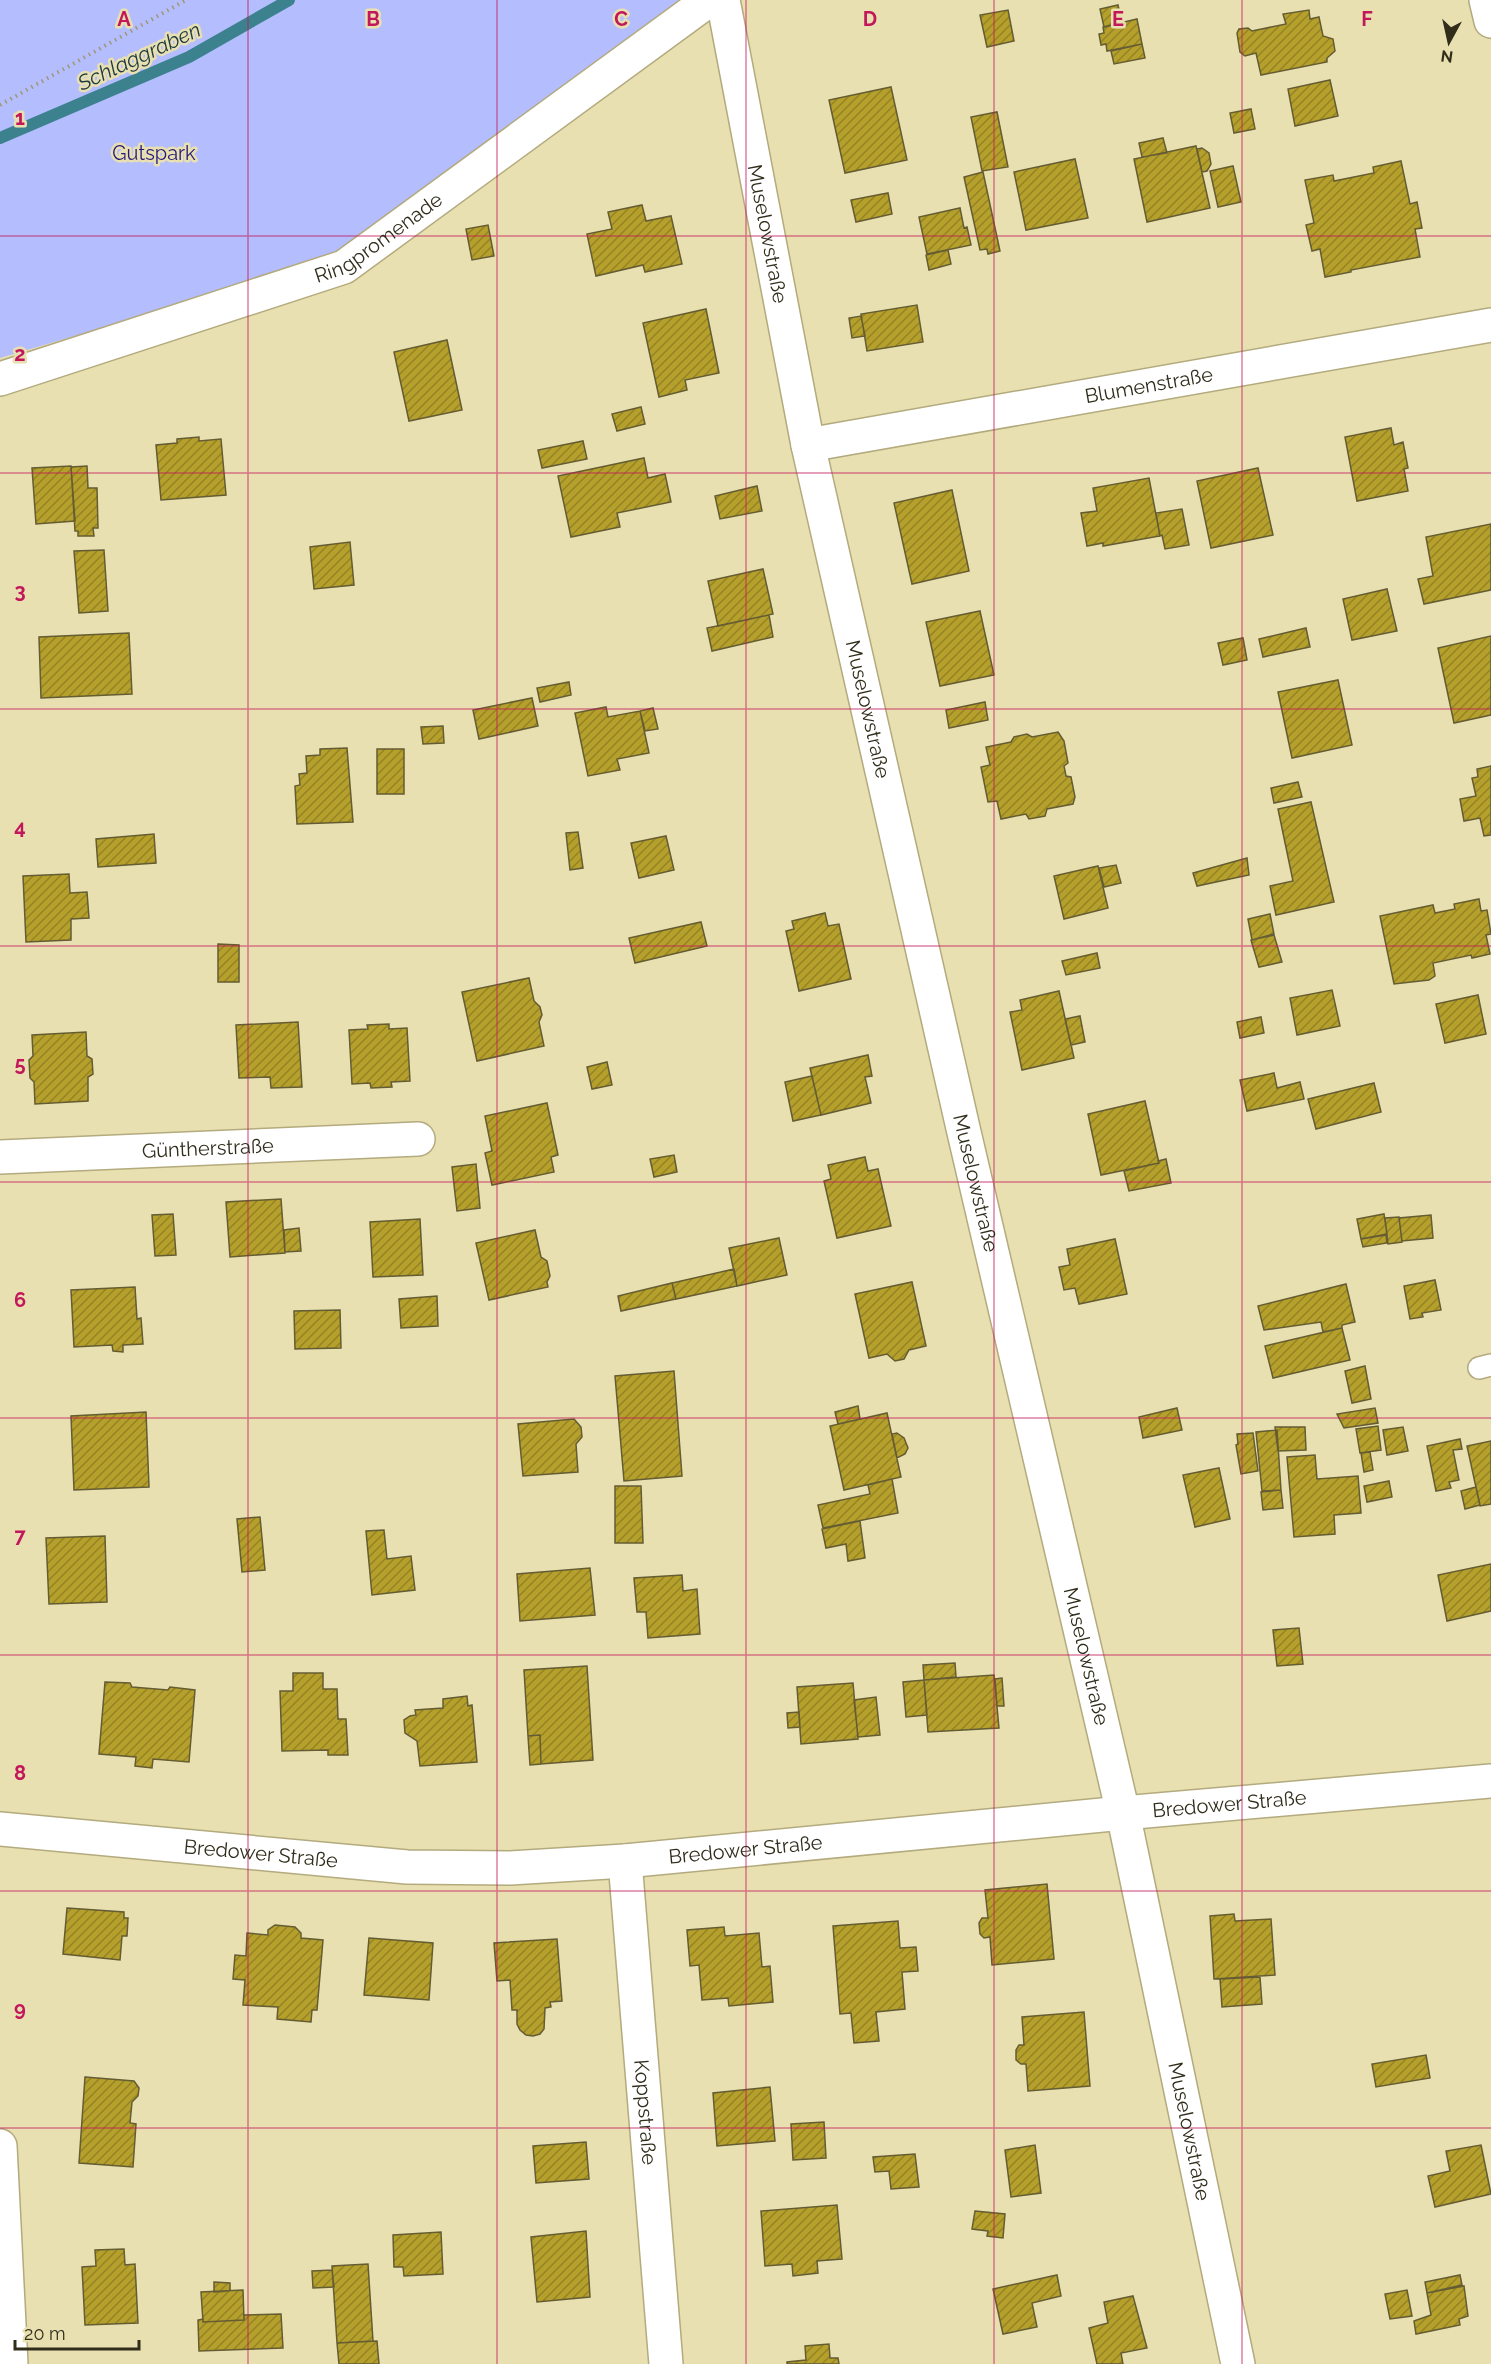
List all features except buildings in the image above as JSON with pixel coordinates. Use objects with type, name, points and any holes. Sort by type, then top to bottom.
[{"type":"street","name":"Ringpromenade","points":[[0,379],[344,267],[709,0]]},
{"type":"street","name":"Muselowstraße","points":[[723,0],[808,445],[963,1128],[1123,1813],[1238,2364]]},
{"type":"street","points":[[1486,0],[1491,21]]},
{"type":"street","name":"Blumenstraße","points":[[808,445],[1491,325]]},
{"type":"street","name":"Güntherstraße","points":[[0,1157],[418,1139]]},
{"type":"street","name":"Bredower Straße","points":[[0,1829],[407,1867],[510,1869],[625,1861],[1123,1813],[1491,1781]]},
{"type":"street","name":"Koppstraße","points":[[625,1861],[666,2364]]},
{"type":"street","points":[[0,2146],[11,2364]]},
{"type":"path","points":[[0,105],[186,0]]},
{"type":"green space","name":"Gutspark","points":[[0,0],[682,0],[341,257],[0,358]]},
{"type":"waterway","name":"Schlaggraben","points":[[0,138],[189,57],[289,0]]}]
